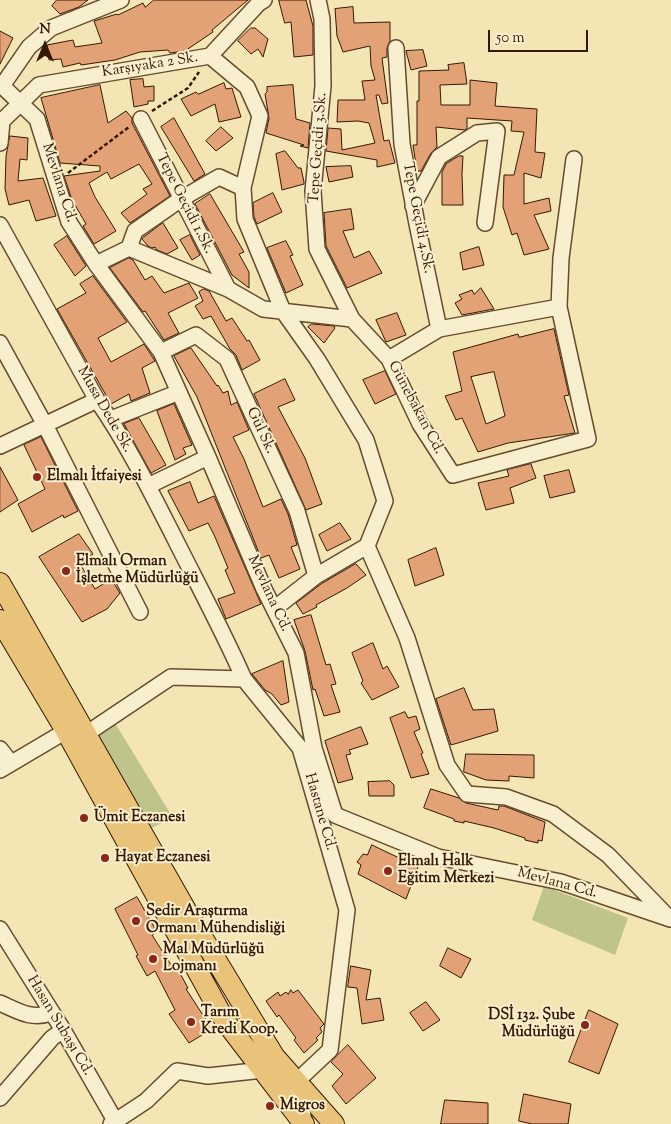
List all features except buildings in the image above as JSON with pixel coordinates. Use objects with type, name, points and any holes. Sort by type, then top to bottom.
[{"type":"main road","points":[[0,583],[225,1021],[304,1124]]},
{"type":"main road","points":[[0,620],[76,733],[274,1056],[334,1124]]},
{"type":"street","points":[[1,85],[29,47],[51,28],[121,0]]},
{"type":"street","name":"Karşıyaka 2 Sk.","points":[[21,104],[39,85],[210,56],[259,3],[264,0]]},
{"type":"street","name":"Tepe Geçidi 3.Sk.","points":[[318,0],[322,19],[323,86],[313,191],[317,249],[352,319]]},
{"type":"street","name":"Tepe Geçidi 4.Sk.","points":[[396,48],[402,144],[439,329]]},
{"type":"street","points":[[210,56],[247,87],[260,116],[243,188],[245,219],[283,311],[317,359],[366,440],[384,501],[367,546],[316,576],[274,609]]},
{"type":"street","name":"Mevlana Cd.","points":[[1,85],[37,119],[69,222],[96,264],[161,352],[274,609],[296,653],[307,748],[335,815],[438,857],[561,882],[670,919]]},
{"type":"street","points":[[0,143],[2,121],[21,104]]},
{"type":"street","name":"Tepe Geçidi 1.Sk.","points":[[141,119],[228,288]]},
{"type":"street","points":[[413,206],[440,157],[477,133],[497,131],[485,223]]},
{"type":"street","points":[[389,359],[439,329],[559,307],[561,258],[574,159]]},
{"type":"street","points":[[96,264],[129,248],[135,231],[181,199],[219,177],[243,188]]},
{"type":"street","name":"Musa Dede Sk.","points":[[0,225],[97,400],[111,419],[148,486],[244,679]]},
{"type":"street","points":[[129,248],[228,288],[264,310],[352,319]]},
{"type":"street","name":"Günebakan Cd.","points":[[352,319],[389,359],[420,424],[453,475],[588,439],[559,307]]},
{"type":"street","name":"Gül Sk.","points":[[161,352],[196,335],[227,359],[296,511],[316,576]]},
{"type":"street","points":[[0,343],[45,425],[140,612]]},
{"type":"street","points":[[111,419],[179,392]]},
{"type":"street","points":[[0,446],[97,400]]},
{"type":"street","points":[[148,486],[208,458]]},
{"type":"street","points":[[367,546],[407,638],[447,764],[467,794],[506,798],[553,814],[608,855],[670,919]]},
{"type":"street","points":[[0,749],[6,767],[76,733],[171,677],[244,679]]},
{"type":"street","name":"Hastane Cd.","points":[[244,679],[307,748],[347,910],[330,1050],[296,1082]]},
{"type":"street","name":"Hasan Subaşı Cd.","points":[[0,929],[63,1030],[114,1123]]},
{"type":"street","points":[[0,1003],[28,1015],[41,1017],[51,1013]]},
{"type":"street","points":[[0,1098],[52,1038],[63,1030]]},
{"type":"street","points":[[114,1123],[146,1100],[177,1071],[208,1076],[263,1070]]},
{"type":"street","points":[[296,1082],[304,1124]]},
{"type":"green space","points":[[115,723],[173,818],[147,830],[93,737]]},
{"type":"green space","points":[[544,886],[628,918],[615,955],[532,920]]},
{"type":"place","name":"Elmalı İtfaiyesi","points":[[37,477]]},
{"type":"place","name":"Elmalı Orman İşletme Müdürlüğü","points":[[66,571]]},
{"type":"place","name":"Ümit Eczanesi","points":[[84,818]]},
{"type":"place","name":"Hayat Eczanesi","points":[[105,858]]},
{"type":"place","name":"Elmalı Halk Eğitim Merkezi","points":[[388,871]]},
{"type":"place","name":"Sedir Araştırma Ormanı Mühendisliği","points":[[136,921]]},
{"type":"place","name":"Mal Müdürlüğü Lojmanı","points":[[153,959]]},
{"type":"place","name":"Tarım Kredi Koop.","points":[[191,1022]]},
{"type":"place","name":"DSİ 132. Şube Müdürlüğü","points":[[585,1025]]},
{"type":"place","name":"Migros","points":[[270,1106]]}]
